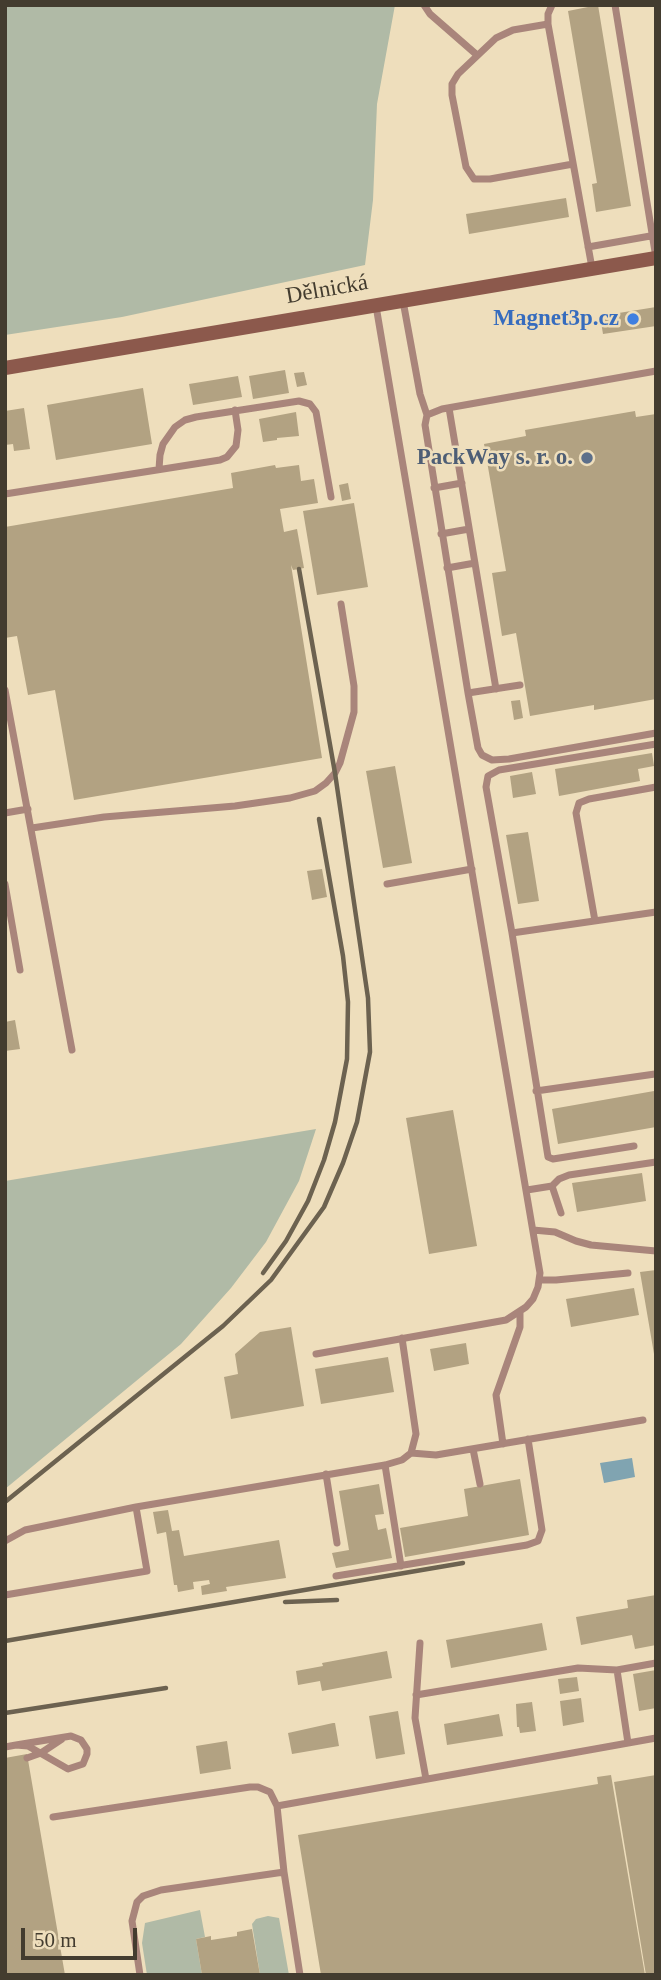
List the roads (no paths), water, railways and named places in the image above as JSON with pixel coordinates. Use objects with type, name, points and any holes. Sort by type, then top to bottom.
[{"type":"street","name":"Dělnická","points":[[5,368],[656,258]]},
{"type":"lane","points":[[424,5],[430,14],[478,55]]},
{"type":"lane","points":[[552,5],[548,24],[592,268]]},
{"type":"lane","points":[[615,5],[656,258]]},
{"type":"lane","points":[[548,24],[507,32],[496,38],[458,74],[452,90],[470,176],[484,180],[573,164]]},
{"type":"lane","points":[[588,247],[654,236]]},
{"type":"lane","points":[[403,301],[420,394],[427,415],[425,432],[433,488],[478,748],[482,755],[488,760],[509,759],[656,733]]},
{"type":"lane","points":[[316,1354],[506,1320],[533,1299],[539,1280],[539,1259],[376,305]]},
{"type":"lane","points":[[427,415],[449,408],[656,371]]},
{"type":"lane","points":[[159,469],[163,444],[175,427],[195,417],[299,401],[314,408],[318,418],[331,497]]},
{"type":"lane","points":[[449,408],[496,689]]},
{"type":"lane","points":[[5,494],[212,462],[227,457],[236,446],[238,438],[235,410]]},
{"type":"lane","points":[[433,488],[461,483]]},
{"type":"lane","points":[[441,534],[469,529]]},
{"type":"lane","points":[[447,568],[475,563]]},
{"type":"lane","points":[[32,828],[104,817],[246,805],[316,791],[335,774],[354,712],[354,686],[341,604]]},
{"type":"lane","points":[[468,693],[520,685]]},
{"type":"lane","points":[[5,690],[72,1050]]},
{"type":"lane","points":[[634,1146],[548,1157],[512,933],[486,793],[488,776],[499,770],[656,744]]},
{"type":"lane","points":[[595,921],[576,813],[579,803],[656,787]]},
{"type":"lane","points":[[5,813],[28,809]]},
{"type":"lane","points":[[387,884],[472,869]]},
{"type":"lane","points":[[5,884],[20,970]]},
{"type":"lane","points":[[512,933],[656,912]]},
{"type":"lane","points":[[536,1091],[655,1074]]},
{"type":"lane","points":[[527,1190],[552,1186],[569,1175],[656,1162]]},
{"type":"lane","points":[[552,1186],[561,1213]]},
{"type":"lane","points":[[533,1230],[555,1232],[591,1245],[656,1251]]},
{"type":"lane","points":[[539,1280],[628,1273]]},
{"type":"lane","points":[[503,1444],[496,1395],[520,1327],[520,1311]]},
{"type":"lane","points":[[5,1541],[25,1530],[136,1507],[402,1460],[411,1453],[416,1434],[402,1338]]},
{"type":"lane","points":[[411,1453],[436,1455],[643,1420]]},
{"type":"lane","points":[[336,1576],[533,1544],[538,1541],[542,1530],[528,1439]]},
{"type":"lane","points":[[473,1449],[480,1484]]},
{"type":"lane","points":[[385,1465],[401,1566]]},
{"type":"lane","points":[[326,1475],[337,1544]]},
{"type":"lane","points":[[5,1595],[146,1571],[136,1507]]},
{"type":"lane","points":[[420,1643],[415,1718],[426,1779]]},
{"type":"lane","points":[[416,1695],[578,1668],[617,1670],[656,1663]]},
{"type":"lane","points":[[617,1670],[628,1743]]},
{"type":"lane","points":[[5,1747],[16,1745],[64,1738],[76,1737],[85,1744],[87,1754],[83,1764],[68,1769],[28,1746],[16,1745]]},
{"type":"lane","points":[[27,1758],[41,1753],[64,1738]]},
{"type":"lane","points":[[63,1766],[55,1753],[64,1738]]},
{"type":"lane","points":[[277,1806],[656,1738]]},
{"type":"lane","points":[[53,1817],[250,1787],[270,1792],[277,1806],[300,1975]]},
{"type":"lane","points":[[140,1975],[132,1920],[137,1902],[143,1896],[161,1890],[284,1872]]},
{"type":"water","points":[[632,1458],[635,1477],[604,1483],[600,1463]]},
{"type":"railway","points":[[5,1502],[223,1326],[271,1280],[324,1207],[357,1122],[370,1052],[368,998],[335,773],[299,569]]},
{"type":"railway","points":[[263,1273],[286,1241],[308,1201],[335,1122],[347,1059],[348,1002],[343,956],[319,819]]},
{"type":"railway","points":[[5,1641],[463,1563]]},
{"type":"railway","points":[[285,1602],[337,1600]]},
{"type":"railway","points":[[5,1713],[166,1688]]},
{"type":"place","name":"Magnet3p.cz","points":[[633,319]]},
{"type":"place","name":"PackWay s. r. o.","points":[[587,458]]}]
